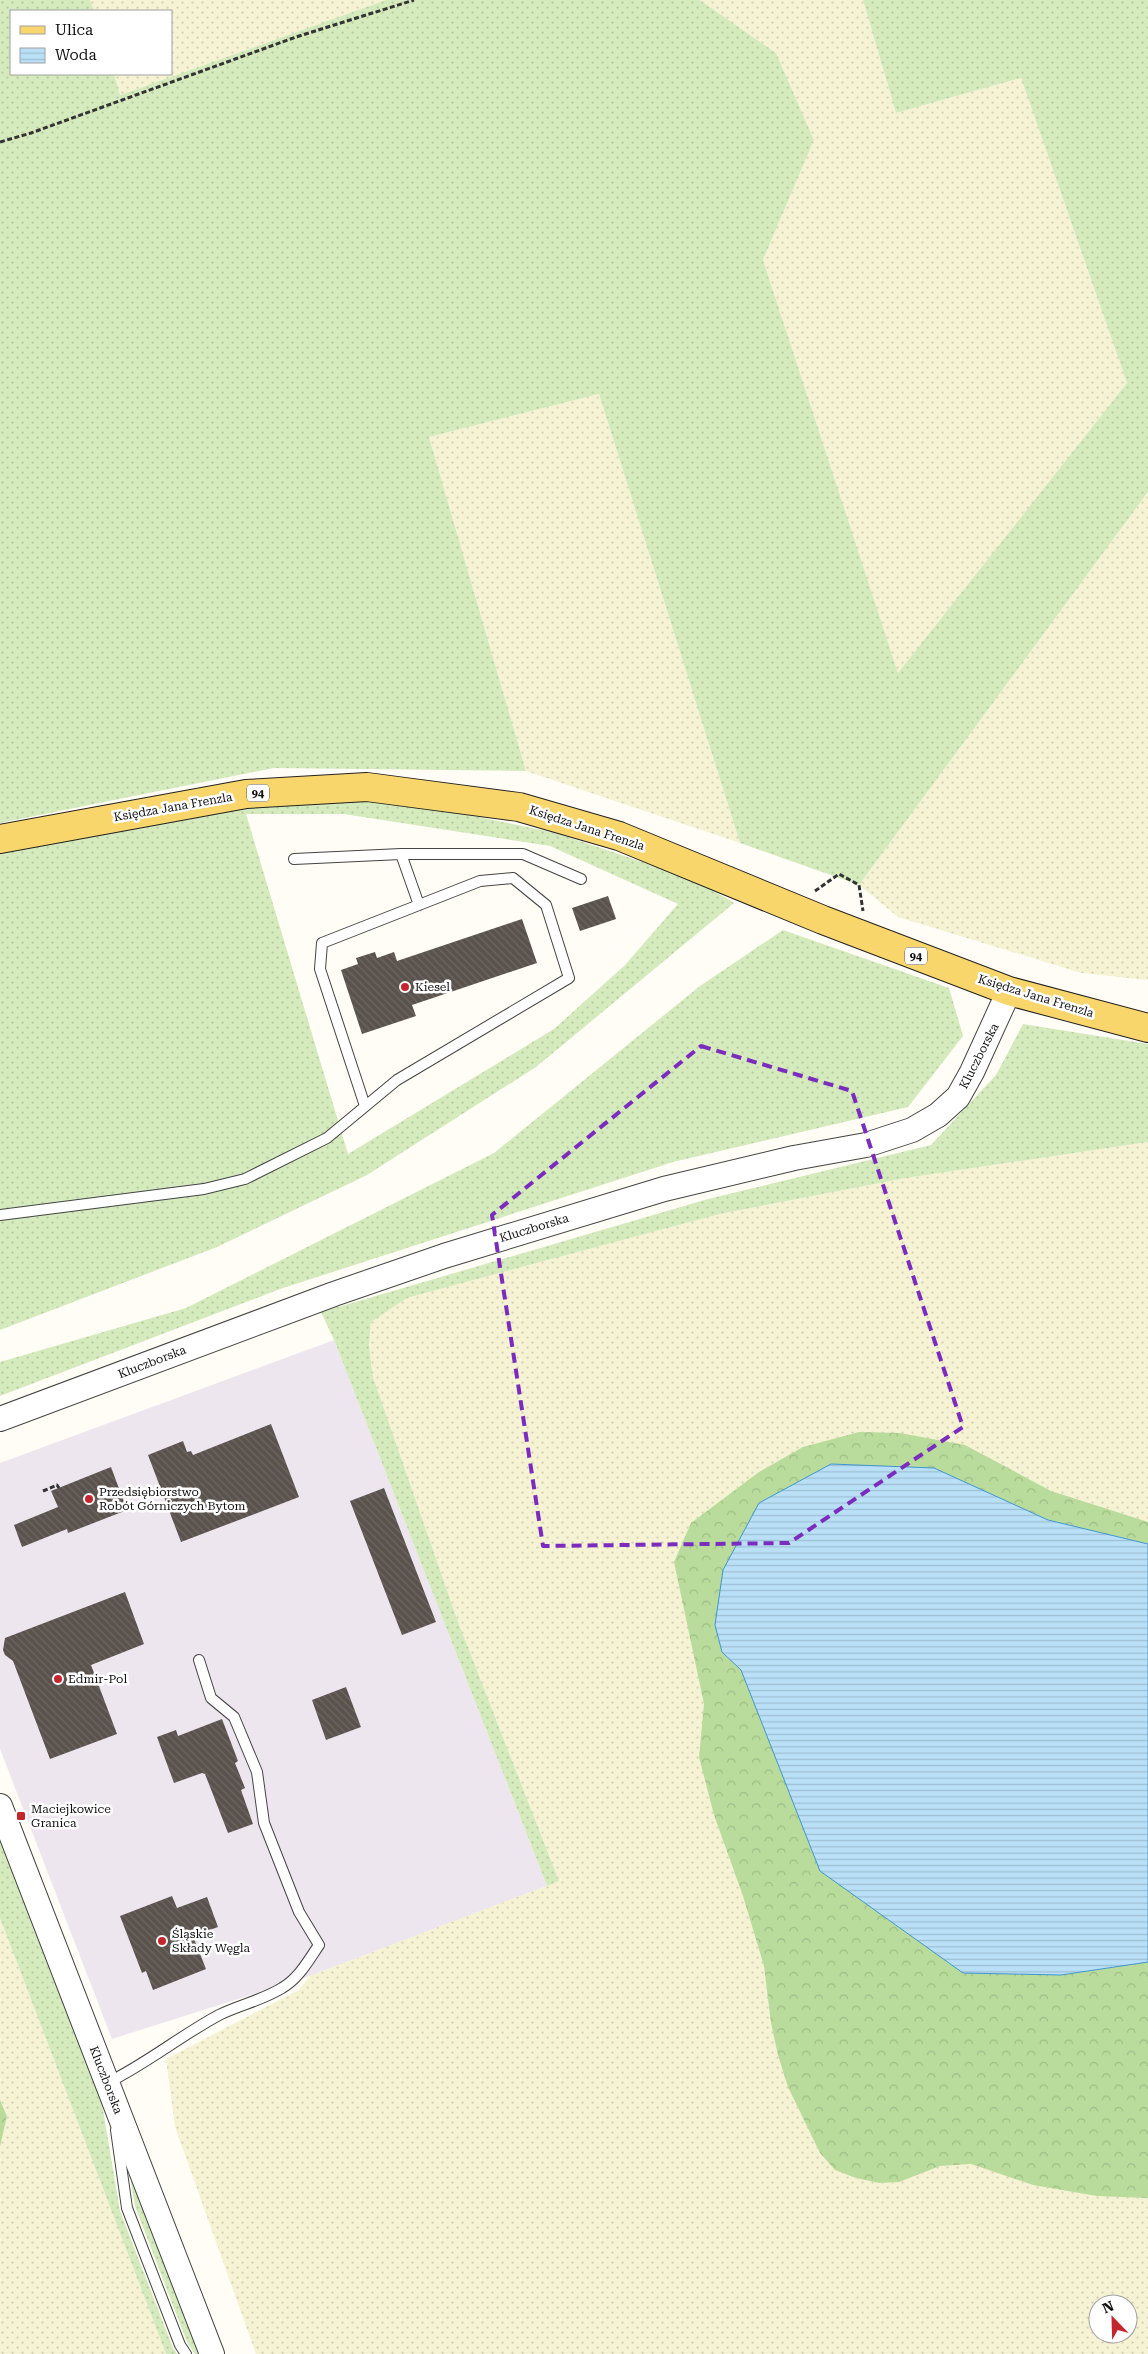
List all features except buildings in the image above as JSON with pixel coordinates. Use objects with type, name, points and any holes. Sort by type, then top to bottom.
[{"type":"main road","name":"Księdza Jana Frenzla","points":[[0,839],[246,794],[366,787],[520,807],[619,836],[823,920],[1009,990],[1148,1028]]},
{"type":"street","name":"Kluczborska","points":[[0,1419],[316,1301],[461,1251],[664,1189],[767,1164],[874,1143],[912,1130],[938,1115],[958,1097],[984,1047],[1009,990]]},
{"type":"street","name":"Kluczborska","points":[[0,1806],[212,2354]]},
{"type":"lane","points":[[294,859],[401,854],[523,854],[581,879]]},
{"type":"lane","points":[[401,854],[419,905]]},
{"type":"lane","points":[[0,1215],[204,1189],[244,1179],[326,1138],[366,1106],[397,1080],[569,978],[546,905],[513,878],[480,881],[322,943],[320,969],[366,1106]]},
{"type":"lane","points":[[186,2354],[180,2345],[127,2208],[109,2088],[128,2072],[183,2035],[221,2014],[282,1989],[300,1973],[319,1945],[299,1912],[264,1823],[257,1772],[234,1717],[211,1698],[198,1660]]},
{"type":"path","points":[[0,142],[31,134],[296,37],[414,0]]},
{"type":"path","points":[[812,894],[839,874],[859,884],[864,918]]},
{"type":"path","points":[[42,1491],[57,1485],[58,1488]]},
{"type":"highlighted area","points":[[701,1046],[852,1091],[963,1427],[789,1543],[543,1546],[492,1215]]},
{"type":"shaded area","points":[[90,0],[386,0],[120,95],[114,75],[172,75],[172,10],[94,10]]},
{"type":"shaded area","points":[[700,0],[863,0],[896,113],[1021,78],[1127,383],[898,674],[763,260],[814,140],[776,53]]},
{"type":"shaded area","points":[[599,394],[740,843],[526,771],[429,437]]},
{"type":"shaded area","points":[[1148,492],[1148,980],[1081,973],[898,917],[859,885]]},
{"type":"shaded area","points":[[1148,1142],[1148,2354],[256,2354],[175,2127],[166,2059],[299,1990],[310,1976],[559,1881],[457,1619],[373,1377],[369,1345],[371,1322],[407,1298],[720,1214],[906,1178]]},
{"type":"shaded area","points":[[334,1340],[547,1886],[310,1976],[112,2039],[0,1749],[0,1463]]},
{"type":"shaded area","points":[[0,1918],[166,2354],[0,2354],[0,2147],[7,2116],[0,2100]]},
{"type":"green space","points":[[0,0],[90,0],[94,10],[10,10],[10,75],[114,75],[120,95],[386,0],[700,0],[776,53],[814,140],[763,260],[898,673],[1127,383],[1021,78],[896,113],[863,0],[1148,0],[1148,492],[859,885],[740,843],[599,394],[429,437],[526,771],[274,768],[0,823]]},
{"type":"green space","points":[[348,799],[445,810],[556,833],[696,880],[734,903],[536,1067],[367,1175],[217,1247],[0,1330],[0,852],[245,807]],"holes":[[[246,814],[344,814],[550,846],[678,904],[625,965],[554,1029],[348,1154]]]},
{"type":"green space","points":[[783,930],[949,988],[963,1036],[908,1107],[673,1162],[283,1288],[0,1396],[0,1362],[186,1308],[494,1153],[700,986]]},
{"type":"green space","points":[[1023,1024],[1148,1044],[1148,1142],[906,1178],[720,1214],[407,1298],[371,1322],[369,1345],[373,1377],[457,1619],[559,1881],[547,1886],[334,1340],[321,1312],[708,1199],[931,1145],[996,1075]]},
{"type":"green space","points":[[859,1432],[900,1433],[965,1445],[1051,1491],[1148,1522],[1148,1544],[1048,1520],[934,1468],[722,1652],[1061,1975],[1148,1962],[1148,2198],[1097,2196],[1033,2185],[971,2164],[940,2166],[899,2182],[879,2183],[856,2178],[835,2170],[820,2153],[788,2087],[771,2023],[764,1966],[743,1896],[714,1815],[699,1757],[704,1704],[674,1562],[691,1523],[759,1472],[803,1447]]},
{"type":"green space","points":[[0,1834],[100,2092],[120,2211],[177,2354],[166,2354],[0,1918]]},
{"type":"green space","points":[[0,2100],[7,2116],[0,2147]]},
{"type":"green space","points":[[133,2181],[200,2354],[195,2354],[187,2342],[135,2206],[131,2182]]},
{"type":"water","points":[[831,1464],[934,1468],[1048,1520],[1148,1544],[1148,1962],[1061,1975],[963,1973],[820,1871],[741,1670],[722,1652],[715,1625],[723,1570],[759,1503]]},
{"type":"place","name":"Kiesel","points":[[405,987]]},
{"type":"place","name":"Przedsiębiorstwo Robót Górniczych Bytom","points":[[89,1499]]},
{"type":"place","name":"Edmir-Pol","points":[[58,1679]]},
{"type":"place","name":"Maciejkowice Granica","points":[[21,1816]]},
{"type":"place","name":"Śląskie Składy Węgla","points":[[162,1941]]}]
